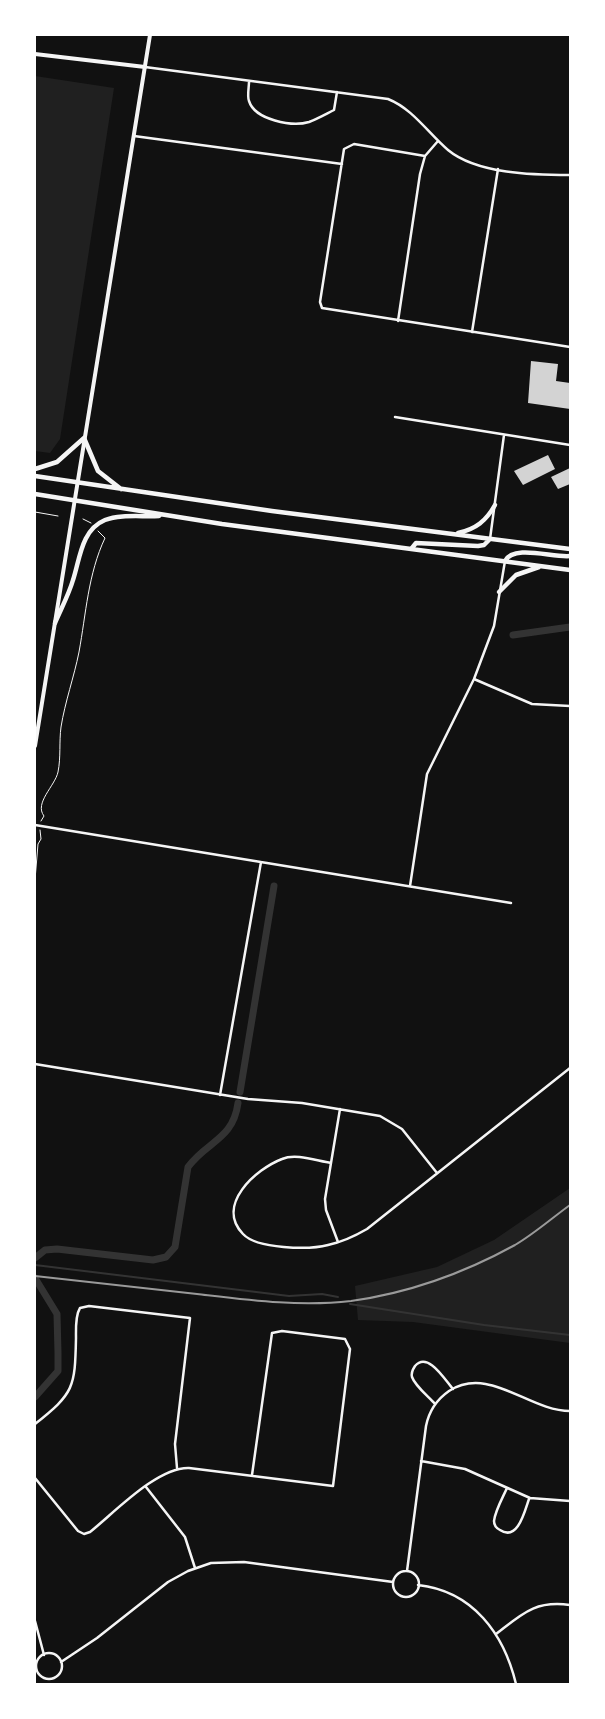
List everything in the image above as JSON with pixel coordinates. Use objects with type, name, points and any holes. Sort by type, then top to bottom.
[{"type":"highway","points":[[35,469],[56,462],[84,438],[98,471],[123,490]]},
{"type":"highway","points":[[35,476],[123,490],[570,550]]},
{"type":"highway","points":[[35,494],[171,516],[570,570]]},
{"type":"highway","points":[[454,534],[478,527],[488,518],[495,505]]},
{"type":"highway","points":[[55,623],[73,581],[85,538],[95,527],[105,520],[121,517],[171,516]]},
{"type":"highway","points":[[412,548],[416,543],[478,546],[484,545],[490,539]]},
{"type":"highway","points":[[505,561],[511,554],[520,553],[570,556]]},
{"type":"highway","points":[[500,592],[516,574],[542,566]]},
{"type":"main road","points":[[35,746],[150,35]]},
{"type":"main road","points":[[35,54],[145,67]]},
{"type":"street","points":[[145,67],[388,99],[400,104],[459,159],[498,169],[570,175]]},
{"type":"street","points":[[249,82],[248,100],[254,110],[265,117],[290,122],[308,122],[334,110],[337,92]]},
{"type":"street","points":[[134,136],[342,164]]},
{"type":"street","points":[[398,321],[420,174],[425,156],[438,140]]},
{"type":"street","points":[[425,156],[354,144],[344,149],[320,302],[322,308],[570,347]]},
{"type":"street","points":[[472,332],[498,169]]},
{"type":"street","points":[[395,417],[570,445]]},
{"type":"street","points":[[490,539],[504,435]]},
{"type":"street","points":[[410,886],[427,774],[474,679],[494,626],[505,561]]},
{"type":"street","points":[[474,679],[532,704],[570,706]]},
{"type":"street","points":[[37,826],[511,903]]},
{"type":"street","points":[[220,1095],[261,862]]},
{"type":"street","points":[[35,1064],[220,1095],[340,1109],[380,1116],[392,1121],[413,1140],[437,1173]]},
{"type":"street","points":[[331,1163],[294,1157],[283,1159],[245,1184],[240,1192],[235,1213],[237,1224],[243,1235],[254,1242],[314,1248],[338,1242],[367,1229],[570,1068]]},
{"type":"street","points":[[338,1242],[326,1210],[325,1199],[340,1109]]},
{"type":"street","points":[[35,1424],[62,1403],[72,1386],[76,1369],[76,1328],[80,1308],[89,1306],[190,1318],[174,1444],[177,1468]]},
{"type":"street","points":[[35,1478],[78,1531],[88,1534],[146,1487],[177,1468],[252,1475],[333,1486],[350,1349],[348,1341],[342,1338],[282,1330],[272,1333],[252,1475]]},
{"type":"street","points":[[435,1404],[413,1378],[412,1371],[415,1366],[422,1362],[431,1364],[453,1389]]},
{"type":"street","points":[[407,1571],[426,1426],[435,1404],[453,1389],[470,1383],[484,1383],[548,1409],[570,1411]]},
{"type":"street","points":[[421,1461],[462,1468],[530,1498],[570,1501]]},
{"type":"street","points":[[146,1487],[185,1537],[195,1568]]},
{"type":"street","points":[[507,1488],[494,1520],[496,1527],[502,1532],[510,1533],[516,1529],[530,1498]]},
{"type":"street","points":[[61,1662],[97,1638],[168,1582],[195,1568],[220,1562],[244,1562],[393,1582]]},
{"type":"street","points":[[407,1571],[415,1576],[418,1585],[413,1594],[402,1596],[394,1589],[393,1582],[396,1575],[407,1571]]},
{"type":"street","points":[[418,1585],[440,1590],[458,1598],[477,1611],[496,1634],[507,1653],[516,1684]]},
{"type":"street","points":[[496,1634],[523,1613],[537,1606],[547,1603],[570,1605]]},
{"type":"street","points":[[35,1621],[44,1654]]},
{"type":"street","points":[[44,1654],[54,1655],[61,1662]]},
{"type":"street","points":[[44,1654],[37,1663],[36,1671],[42,1677],[50,1679],[60,1673],[61,1662]]},
{"type":"street","points":[[50,1679],[50,1684]]},
{"type":"path","points":[[35,512],[58,516]]},
{"type":"path","points":[[83,519],[92,524]]},
{"type":"path","points":[[35,880],[38,844],[41,839],[37,826],[44,816],[40,811],[40,805],[58,773],[62,718],[79,651],[90,585],[98,553],[105,538],[98,530]]},
{"type":"shaded area","points":[[35,76],[114,88],[60,439],[50,453],[35,451]]},
{"type":"shaded area","points":[[570,1188],[570,1343],[413,1322],[358,1320],[355,1286],[437,1267],[494,1240]]},
{"type":"building","points":[[531,361],[558,364],[556,381],[570,383],[570,409],[528,403]]},
{"type":"building","points":[[548,455],[555,469],[523,485],[514,471]]},
{"type":"building","points":[[570,468],[570,484],[558,489],[551,477]]},
{"type":"waterway","points":[[513,635],[570,627]]},
{"type":"waterway","points":[[240,1092],[274,886]]},
{"type":"waterway","points":[[35,1258],[45,1250],[57,1249],[153,1260],[166,1257],[175,1247],[188,1167],[195,1158],[225,1133],[231,1125],[238,1103]]},
{"type":"waterway","points":[[35,1265],[289,1296],[322,1294],[338,1297]]},
{"type":"waterway","points":[[35,1278],[57,1314],[58,1353],[58,1371],[35,1397]]},
{"type":"waterway","points":[[350,1304],[484,1325],[570,1335]]},
{"type":"railway","points":[[35,1276],[274,1302],[332,1303],[351,1301],[394,1293],[456,1273],[522,1241],[570,1205]]}]
